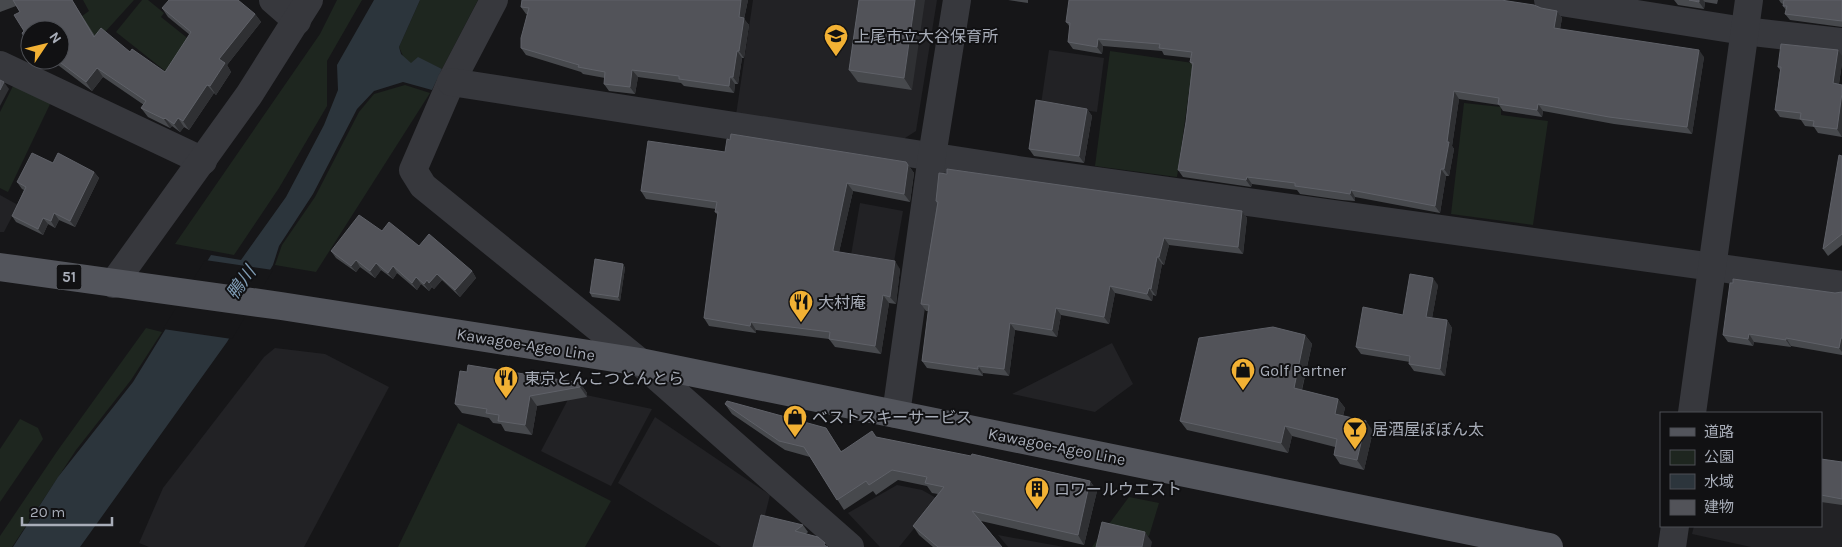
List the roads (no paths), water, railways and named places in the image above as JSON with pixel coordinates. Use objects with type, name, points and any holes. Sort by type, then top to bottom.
[{"type":"main road","name":"Kawagoe-Ageo Line","points":[[0,267],[281,306],[640,362],[1548,547]]},
{"type":"street","points":[[126,286],[203,161],[250,95],[303,11],[273,0]]},
{"type":"street","points":[[494,0],[451,82],[413,170],[423,186],[640,362],[850,547]]},
{"type":"street","points":[[896,414],[932,156],[957,0]]},
{"type":"street","points":[[1548,0],[1744,31],[1842,42]]},
{"type":"street","points":[[1692,412],[1749,0]]},
{"type":"street","points":[[0,65],[203,161]]},
{"type":"street","points":[[451,82],[1018,170],[1842,285]]},
{"type":"street","points":[[1672,547],[1675,527]]},
{"type":"water","name":"鴨川","points":[[374,0],[420,0],[399,47],[401,54],[411,63],[418,57],[442,69],[432,90],[403,82],[374,91],[357,109],[313,194],[279,246],[273,265],[227,342],[80,547],[13,547],[58,477],[133,382],[211,255],[241,260],[286,197],[324,125],[338,90],[337,65]]},
{"type":"place","name":"上尾市立大谷保育所","points":[[836,57]]},
{"type":"place","name":"大村庵","points":[[801,323]]},
{"type":"place","name":"Golf Partner","points":[[1243,391]]},
{"type":"place","name":"東京とんこつとんとら","points":[[506,399]]},
{"type":"place","name":"ベストスキーサービス","points":[[795,438]]},
{"type":"place","name":"居酒屋ぽぽん太","points":[[1355,450]]},
{"type":"place","name":"ロワールウエスト","points":[[1037,510]]}]
